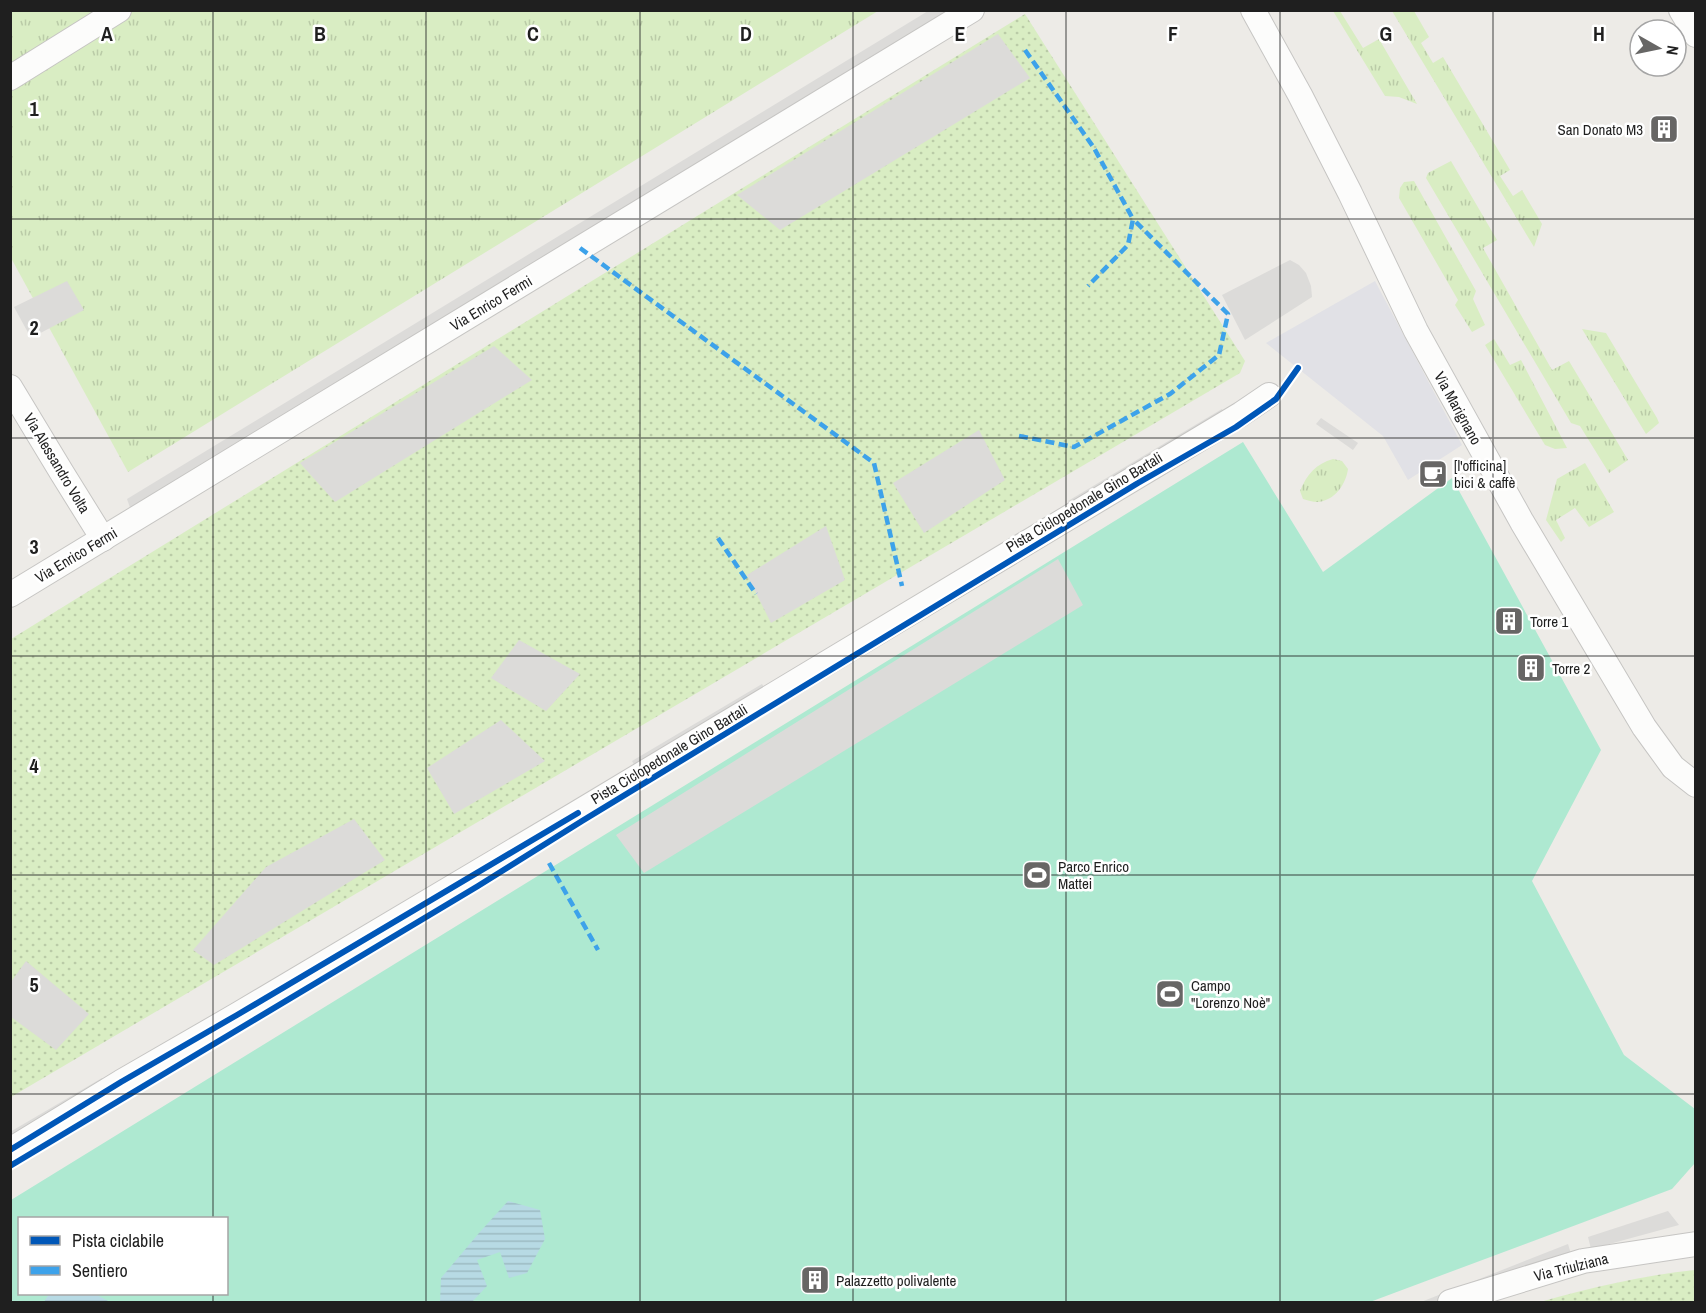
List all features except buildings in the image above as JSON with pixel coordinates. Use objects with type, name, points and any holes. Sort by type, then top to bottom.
[{"type":"street","points":[[10,78],[119,10]]},
{"type":"street","name":"Via Enrico Fermi","points":[[10,595],[972,10]]},
{"type":"street","name":"Via Marignano","points":[[1253,10],[1345,183],[1416,331],[1522,522],[1644,726],[1673,767],[1695,785]]},
{"type":"street","points":[[1681,10],[1695,35]]},
{"type":"street","name":"Via Alessandro Volta","points":[[10,387],[103,539]]},
{"type":"street","points":[[10,1150],[587,807],[1269,395]]},
{"type":"street","name":"Via Triulziana","points":[[1450,1302],[1583,1261],[1695,1244]]},
{"type":"green space","points":[[10,11],[878,11],[128,472],[11,258]]},
{"type":"green space","points":[[1333,11],[1340,11],[1363,48],[1379,39],[1417,104],[1399,97],[1385,96]]},
{"type":"green space","points":[[1392,11],[1414,11],[1429,37],[1421,43],[1433,63],[1443,57],[1510,170],[1500,176],[1513,196],[1522,190],[1542,224],[1534,247]]},
{"type":"green space","points":[[1025,14],[1245,361],[1240,373],[11,1097],[11,639]]},
{"type":"green space","points":[[1451,161],[1497,240],[1483,248],[1552,370],[1569,361],[1628,460],[1609,473],[1580,426],[1571,423],[1426,178],[1428,173]]},
{"type":"green space","points":[[1414,181],[1476,291],[1473,299],[1485,325],[1472,332],[1455,305],[1458,300],[1399,198],[1400,188],[1404,182]]},
{"type":"green space","points":[[1582,329],[1606,333],[1659,423],[1646,434]]},
{"type":"green space","points":[[1494,339],[1510,365],[1521,360],[1567,448],[1555,449],[1545,445],[1485,345]]},
{"type":"green space","name":"Parco Enrico Mattei","points":[[1243,442],[1323,572],[1452,478],[1601,750],[1532,881],[1624,1055],[1695,1109],[1695,1163],[1672,1189],[1370,1302],[11,1302],[11,1200]]},
{"type":"green space","points":[[1333,459],[1342,461],[1348,469],[1345,480],[1338,491],[1323,501],[1303,499],[1300,491],[1309,475],[1317,467]]},
{"type":"green space","points":[[1585,463],[1614,512],[1589,527],[1575,508],[1556,520],[1565,538],[1561,542],[1546,520],[1557,479]]},
{"type":"green space","points":[[1695,1270],[1695,1302],[1540,1302],[1617,1283]]},
{"type":"shaded area","points":[[928,11],[952,11],[133,516],[127,499]]},
{"type":"shaded area","points":[[998,34],[1030,78],[780,230],[737,195]]},
{"type":"shaded area","points":[[1290,260],[1306,273],[1312,297],[1245,340],[1222,295]]},
{"type":"shaded area","points":[[67,281],[84,310],[31,338],[14,307]]},
{"type":"shaded area","points":[[1375,281],[1462,445],[1408,480],[1383,436],[1266,343]]},
{"type":"shaded area","points":[[494,346],[532,380],[335,502],[300,463]]},
{"type":"shaded area","points":[[1222,409],[1227,419],[1074,510],[1068,501]]},
{"type":"shaded area","points":[[1321,418],[1358,443],[1353,450],[1316,424]]},
{"type":"shaded area","points":[[979,430],[1005,480],[924,533],[893,483]]},
{"type":"shaded area","points":[[826,526],[845,580],[771,623],[747,575]]},
{"type":"shaded area","points":[[1058,559],[1083,605],[644,873],[616,835]]},
{"type":"shaded area","points":[[519,640],[580,674],[546,711],[491,678]]},
{"type":"shaded area","points":[[762,684],[767,692],[637,770],[632,761]]},
{"type":"shaded area","points":[[501,720],[545,761],[454,814],[427,768]]},
{"type":"shaded area","points":[[354,819],[385,860],[214,965],[193,950],[266,867]]},
{"type":"shaded area","points":[[26,961],[89,1014],[56,1050],[11,1017],[11,982]]},
{"type":"shaded area","points":[[102,1078],[108,1086],[11,1144],[10,1132]]},
{"type":"shaded area","points":[[1668,1211],[1679,1225],[1591,1249],[1588,1237]]},
{"type":"shaded area","points":[[1568,1244],[1571,1254],[1439,1302],[1421,1302]]},
{"type":"water","points":[[508,1201],[540,1210],[545,1239],[527,1273],[509,1278],[500,1252],[477,1260],[487,1286],[472,1302],[440,1302],[441,1278]]},
{"type":"water","points":[[48,1295],[97,1295],[110,1302],[44,1302]]},
{"type":"marked path","points":[[1025,50],[1094,148],[1133,219],[1128,245],[1088,286]]},
{"type":"marked path","points":[[1019,436],[1074,447],[1170,394],[1219,355],[1228,314],[1133,219]]},
{"type":"marked path","points":[[580,248],[874,463],[902,586]]},
{"type":"marked path","points":[[718,538],[756,594]]},
{"type":"marked path","points":[[549,863],[598,950]]},
{"type":"cycle path","name":"Pista Ciclopedonale Gino Bartali","points":[[10,1166],[478,886],[1138,483],[1236,427],[1276,399],[1298,368]]},
{"type":"cycle path","points":[[10,1150],[121,1082],[578,813]]},
{"type":"place","name":"San Donato M3","points":[[1664,129]]},
{"type":"place","name":"[l'officina] bici & caffè","points":[[1433,474]]},
{"type":"place","name":"Torre 1","points":[[1509,621]]},
{"type":"place","name":"Torre 2","points":[[1531,668]]},
{"type":"place","name":"Parco Enrico Mattei","points":[[1037,875]]},
{"type":"place","name":"Campo \"Lorenzo Noè\"","points":[[1170,994]]},
{"type":"place","name":"Palazzetto polivalente","points":[[815,1280]]}]
